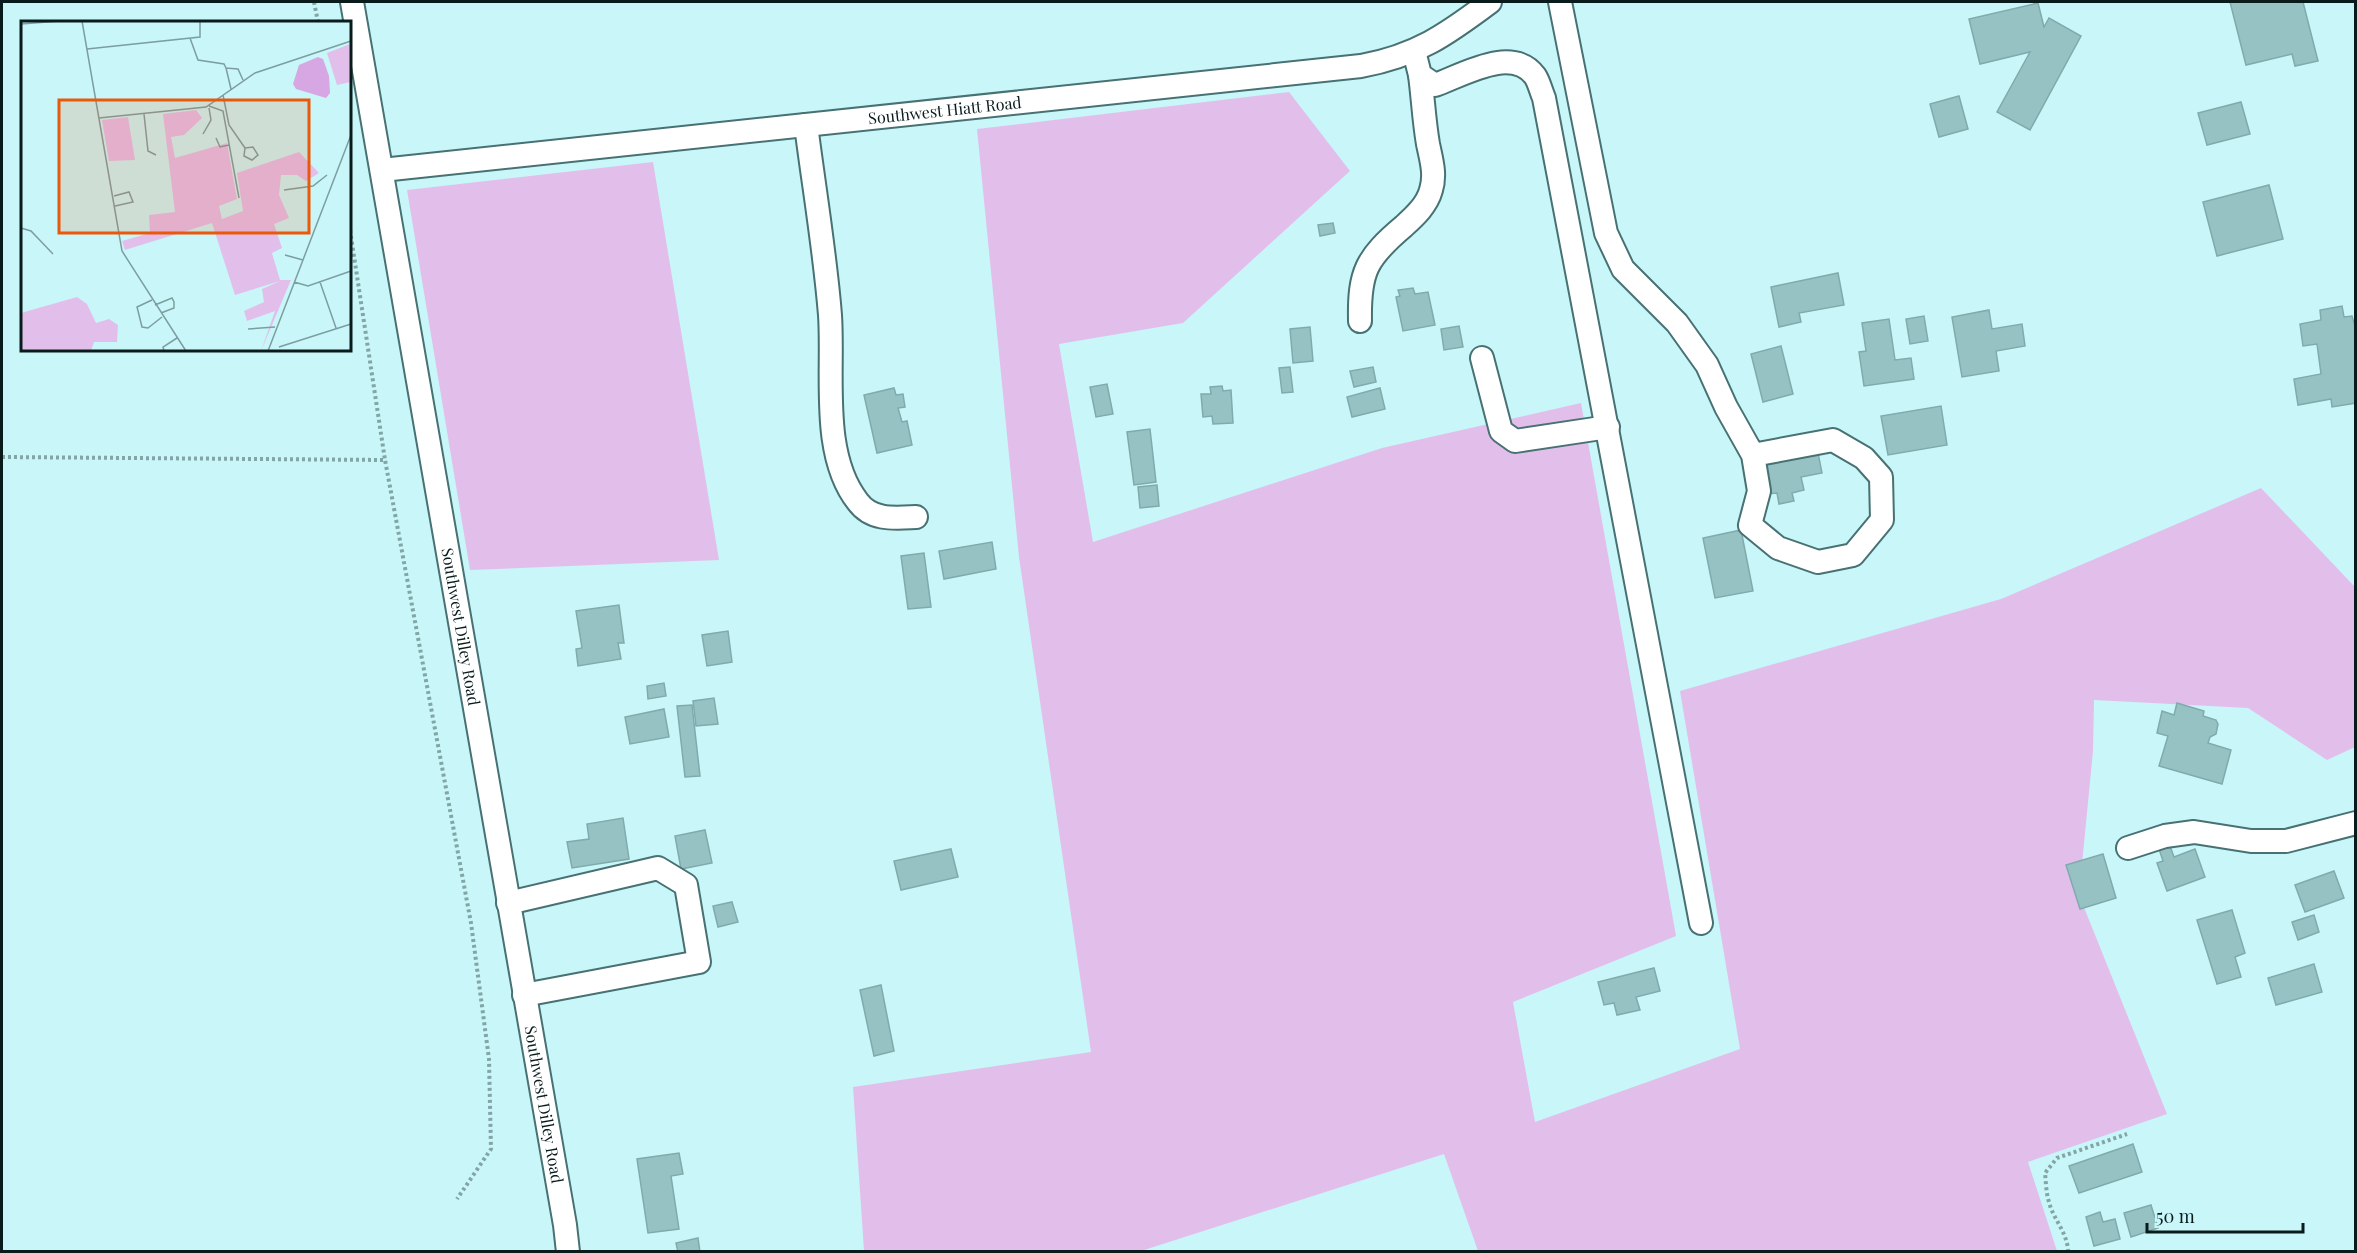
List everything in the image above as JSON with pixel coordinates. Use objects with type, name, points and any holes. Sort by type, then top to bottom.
[{"type":"street","name":"Southwest Dilley Road","points":[[352,2],[568,1251]]},
{"type":"street","name":"Southwest Hiatt Road","points":[[382,170],[1361,66],[1390,61],[1414,51],[1446,33],[1490,2]]},
{"type":"street","points":[[1560,2],[1606,233],[1623,269],[1677,322],[1707,365],[1726,407],[1753,455],[1759,491],[1750,525],[1778,548],[1818,562],[1853,555],[1882,519],[1881,477],[1864,458],[1833,440],[1753,455]]},
{"type":"street","points":[[1360,321],[1360,292],[1366,268],[1376,252],[1413,218],[1426,202],[1431,190],[1433,167],[1420,75],[1414,51]]},
{"type":"street","points":[[1420,75],[1435,86],[1495,62],[1517,62],[1535,75],[1544,98],[1560,172],[1701,923]]},
{"type":"street","points":[[806,125],[830,315],[833,441],[842,474],[858,504],[882,519],[916,518]]},
{"type":"street","points":[[1482,358],[1501,431],[1515,441],[1608,427]]},
{"type":"street","points":[[2128,848],[2165,836],[2194,832],[2251,841],[2286,841],[2355,823]]},
{"type":"street","points":[[508,903],[658,868],[686,885],[699,962],[524,995]]},
{"type":"path","points":[[314,2],[318,21]]},
{"type":"path","points":[[351,237],[385,460],[471,923],[489,1059],[491,1149],[457,1199]]},
{"type":"path","points":[[2,457],[385,460]]},
{"type":"path","points":[[2068,1251],[2068,1244],[2049,1203],[2045,1173],[2057,1158],[2127,1134]]},
{"type":"shaded area","points":[[1289,92],[1350,171],[1183,323],[1059,344],[1093,542],[1382,448],[1581,403],[1676,936],[1513,1002],[1535,1122],[1740,1049],[1680,691],[2001,599],[2261,488],[2355,587],[2355,747],[2327,760],[2248,708],[2094,700],[2093,751],[2079,895],[2167,1114],[2028,1162],[2057,1251],[1478,1251],[1444,1154],[1141,1251],[864,1251],[853,1087],[1091,1052],[1019,557],[977,129]]},
{"type":"shaded area","points":[[653,162],[719,560],[470,570],[407,190]]},
{"type":"building","points":[[2230,2],[2303,2],[2318,61],[2295,66],[2292,54],[2246,65]]},
{"type":"building","points":[[2038,3],[2044,27],[2049,18],[2081,36],[2030,130],[1997,112],[2030,52],[1980,64],[1969,19]]},
{"type":"building","points":[[1959,96],[1968,129],[1939,137],[1930,104]]},
{"type":"building","points":[[2241,102],[2250,134],[2207,145],[2198,113]]},
{"type":"building","points":[[2269,185],[2283,239],[2217,256],[2203,202]]},
{"type":"building","points":[[1333,223],[1335,233],[1320,236],[1318,225]]},
{"type":"building","points":[[1838,273],[1844,305],[1799,313],[1801,322],[1779,327],[1771,287]]},
{"type":"building","points":[[1413,288],[1415,294],[1428,292],[1435,325],[1403,331],[1396,297],[1400,296],[1398,290]]},
{"type":"building","points":[[2342,306],[2344,317],[2352,316],[2356,330],[2356,403],[2332,407],[2331,399],[2298,405],[2294,379],[2321,374],[2317,344],[2303,346],[2300,324],[2321,320],[2320,310]]},
{"type":"building","points":[[1989,310],[1992,329],[2022,324],[2025,346],[1996,351],[1999,371],[1962,377],[1952,317]]},
{"type":"building","points":[[1924,316],[1928,341],[1910,344],[1906,319]]},
{"type":"building","points":[[1889,319],[1895,360],[1911,358],[1914,379],[1864,386],[1859,352],[1866,351],[1862,323]]},
{"type":"building","points":[[1459,326],[1463,347],[1444,350],[1441,329]]},
{"type":"building","points":[[1310,327],[1313,361],[1293,363],[1290,329]]},
{"type":"building","points":[[1781,346],[1793,394],[1763,402],[1751,354]]},
{"type":"building","points":[[1290,367],[1293,392],[1282,393],[1279,368]]},
{"type":"building","points":[[1373,367],[1376,382],[1354,387],[1350,371]]},
{"type":"building","points":[[1107,384],[1113,414],[1096,417],[1090,387]]},
{"type":"building","points":[[1222,386],[1223,391],[1231,390],[1233,423],[1213,424],[1212,416],[1203,417],[1201,394],[1211,394],[1210,387]]},
{"type":"building","points":[[894,388],[896,395],[903,394],[905,407],[898,408],[902,422],[907,421],[912,445],[877,453],[864,395]]},
{"type":"building","points":[[1380,388],[1385,409],[1352,417],[1347,397]]},
{"type":"building","points":[[1941,406],[1947,445],[1888,455],[1881,416]]},
{"type":"building","points":[[1150,429],[1156,482],[1134,485],[1127,432]]},
{"type":"building","points":[[1817,448],[1822,473],[1801,477],[1804,490],[1792,493],[1794,501],[1779,504],[1777,493],[1767,494],[1761,458]]},
{"type":"building","points":[[1157,485],[1159,506],[1140,508],[1138,487]]},
{"type":"building","points":[[1741,530],[1753,591],[1715,598],[1703,538]]},
{"type":"building","points":[[992,542],[996,569],[944,579],[939,551]]},
{"type":"building","points":[[924,553],[931,607],[908,609],[901,556]]},
{"type":"building","points":[[619,605],[624,643],[618,643],[621,659],[578,666],[576,649],[582,648],[576,611]]},
{"type":"building","points":[[728,631],[732,662],[707,666],[702,635]]},
{"type":"building","points":[[664,683],[666,696],[648,699],[647,686]]},
{"type":"building","points":[[714,698],[718,724],[696,726],[693,701]]},
{"type":"building","points":[[2177,703],[2204,711],[2203,716],[2216,720],[2218,724],[2216,734],[2210,737],[2208,743],[2231,750],[2222,784],[2159,766],[2168,736],[2157,733],[2162,711],[2174,715]]},
{"type":"building","points":[[692,705],[700,776],[685,777],[677,706]]},
{"type":"building","points":[[664,709],[669,737],[630,744],[625,717]]},
{"type":"building","points":[[623,818],[629,859],[572,868],[567,842],[589,839],[587,824]]},
{"type":"building","points":[[705,830],[712,863],[681,869],[675,836]]},
{"type":"building","points":[[2170,846],[2174,857],[2195,849],[2205,877],[2167,891],[2157,863],[2163,861],[2159,849]]},
{"type":"building","points":[[951,849],[958,877],[901,890],[894,861]]},
{"type":"building","points":[[2103,854],[2116,898],[2080,909],[2066,865]]},
{"type":"building","points":[[2334,871],[2344,898],[2305,912],[2295,885]]},
{"type":"building","points":[[732,902],[738,922],[718,927],[713,906]]},
{"type":"building","points":[[2232,910],[2245,953],[2235,957],[2241,977],[2217,984],[2197,920]]},
{"type":"building","points":[[2314,915],[2319,932],[2298,940],[2292,922]]},
{"type":"building","points":[[2314,964],[2322,992],[2276,1005],[2268,978]]},
{"type":"building","points":[[1654,968],[1660,991],[1636,997],[1640,1010],[1617,1015],[1614,1003],[1604,1005],[1598,982]]},
{"type":"building","points":[[881,985],[894,1051],[874,1056],[860,990]]},
{"type":"building","points":[[2133,1144],[2142,1172],[2079,1193],[2069,1166]]},
{"type":"building","points":[[679,1153],[683,1174],[671,1176],[679,1229],[648,1233],[637,1159]]},
{"type":"building","points":[[2151,1205],[2158,1228],[2131,1237],[2124,1213]]},
{"type":"building","points":[[2100,1212],[2103,1222],[2115,1219],[2120,1239],[2094,1246],[2086,1217]]},
{"type":"building","points":[[698,1238],[700,1252],[678,1252],[676,1243]]}]
